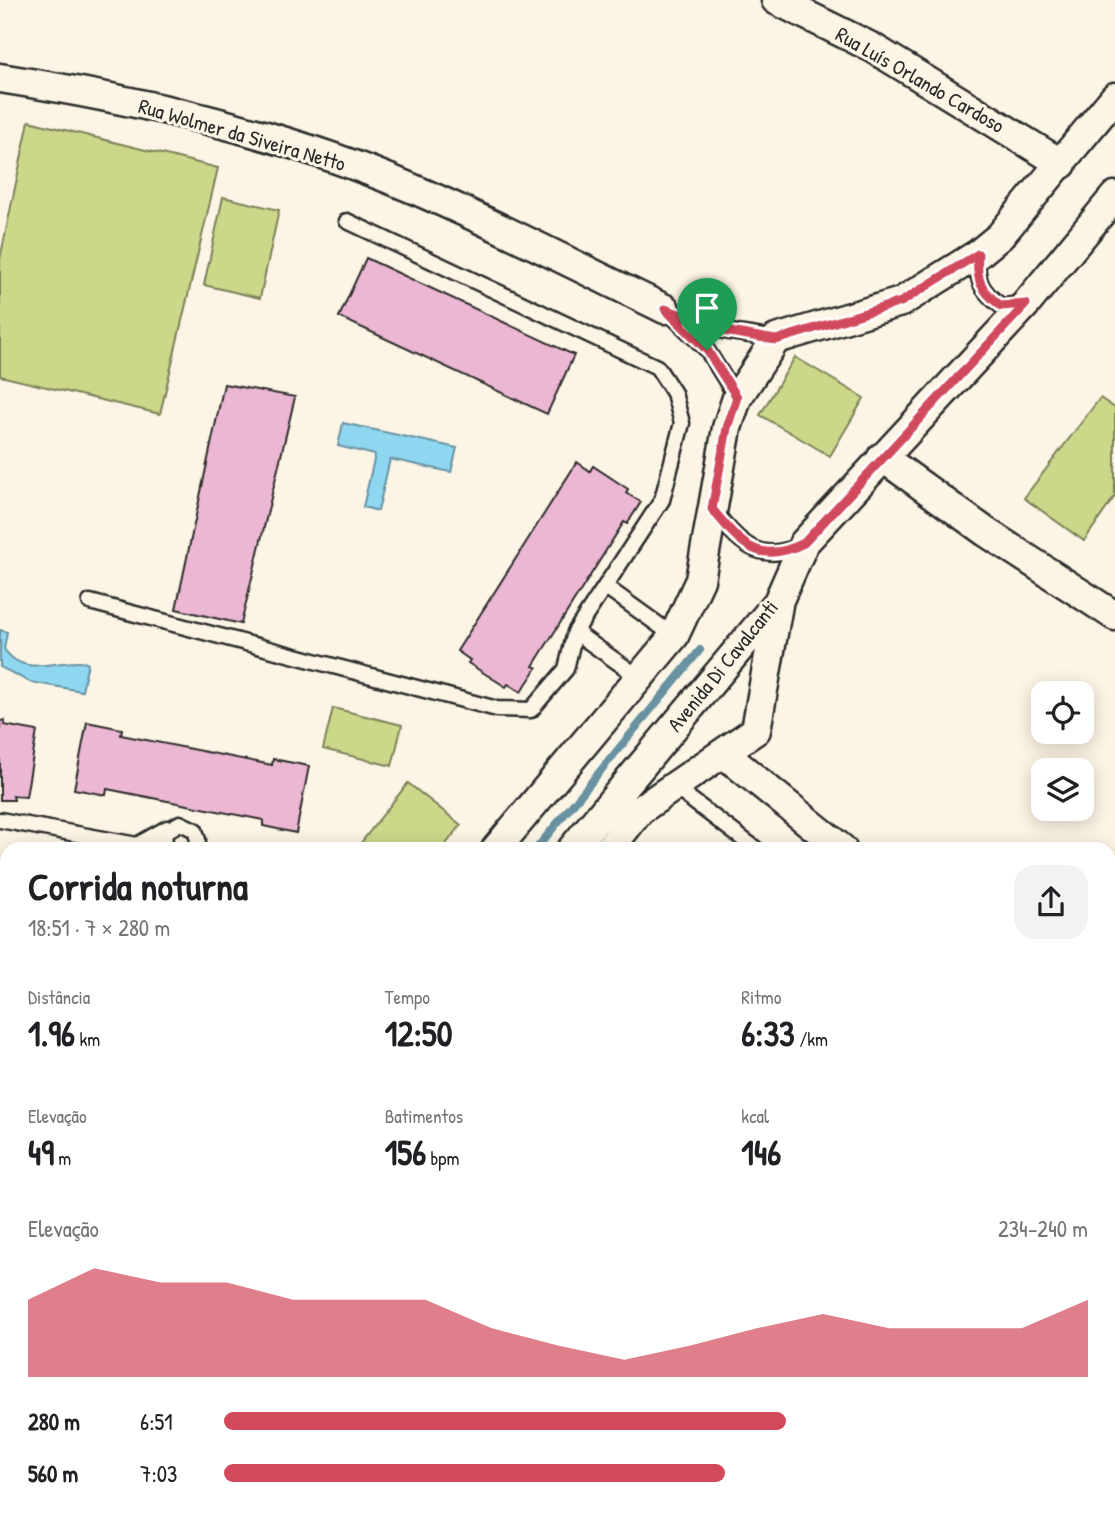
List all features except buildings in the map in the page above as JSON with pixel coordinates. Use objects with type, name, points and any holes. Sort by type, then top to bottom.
[{"type":"street","name":"Rua Luís Orlando Cardoso","points":[[776,0],[873,48],[1062,164]]},
{"type":"street","name":"Rua Wolmer da Siveira Netto","points":[[0,78],[105,95],[286,144],[410,187],[665,309]]},
{"type":"street","points":[[502,842],[676,632],[700,580],[727,428],[737,397],[776,340],[901,302],[978,254],[1000,236],[1115,97]]},
{"type":"street","name":"Avenida Di Cavalcanti","points":[[578,842],[778,602],[804,543],[1026,304],[1113,202]]},
{"type":"street","points":[[882,457],[986,532],[1115,616]]},
{"type":"street","points":[[615,842],[640,810],[756,730],[778,602]]},
{"type":"street","points":[[723,752],[833,842]]},
{"type":"lane","points":[[90,602],[497,709],[531,710],[566,669],[575,632],[662,500],[682,423],[674,393],[657,367],[347,221]]},
{"type":"lane","points":[[978,254],[976,276],[983,293],[1001,306],[1026,304]]},
{"type":"lane","points":[[665,309],[724,331],[776,340]]},
{"type":"lane","points":[[665,309],[707,350],[737,397]]},
{"type":"lane","points":[[712,509],[734,536],[761,553],[781,554],[804,543]]},
{"type":"lane","points":[[606,587],[676,632]]},
{"type":"lane","points":[[575,632],[640,678]]},
{"type":"lane","points":[[673,786],[747,842]]},
{"type":"lane","points":[[0,820],[117,842]]},
{"type":"lane","points":[[149,842],[168,827],[185,823],[197,842]]},
{"type":"lane","points":[[163,842],[168,827]]},
{"type":"green space","points":[[29,121],[218,168],[160,414],[0,376],[0,259]]},
{"type":"green space","points":[[223,197],[279,210],[260,298],[204,285]]},
{"type":"green space","points":[[795,357],[864,398],[830,456],[760,415]]},
{"type":"green space","points":[[1100,398],[1115,408],[1115,496],[1084,541],[1024,498]]},
{"type":"green space","points":[[333,708],[402,725],[392,766],[323,749]]},
{"type":"green space","points":[[408,783],[461,825],[448,842],[362,842]]},
{"type":"water","points":[[343,423],[457,448],[451,472],[390,459],[378,511],[363,507],[375,455],[338,446]]},
{"type":"water","points":[[0,630],[7,632],[4,649],[12,658],[22,663],[88,663],[82,691],[30,682],[0,667]]},
{"type":"waterway","points":[[542,842],[700,650]]},
{"type":"route","points":[[978,254],[976,276],[983,293],[1001,306],[1026,304],[804,543],[781,554],[761,553],[734,536],[712,509],[727,428],[737,397],[707,350],[665,309],[724,331],[776,340],[901,302],[978,254]]}]
